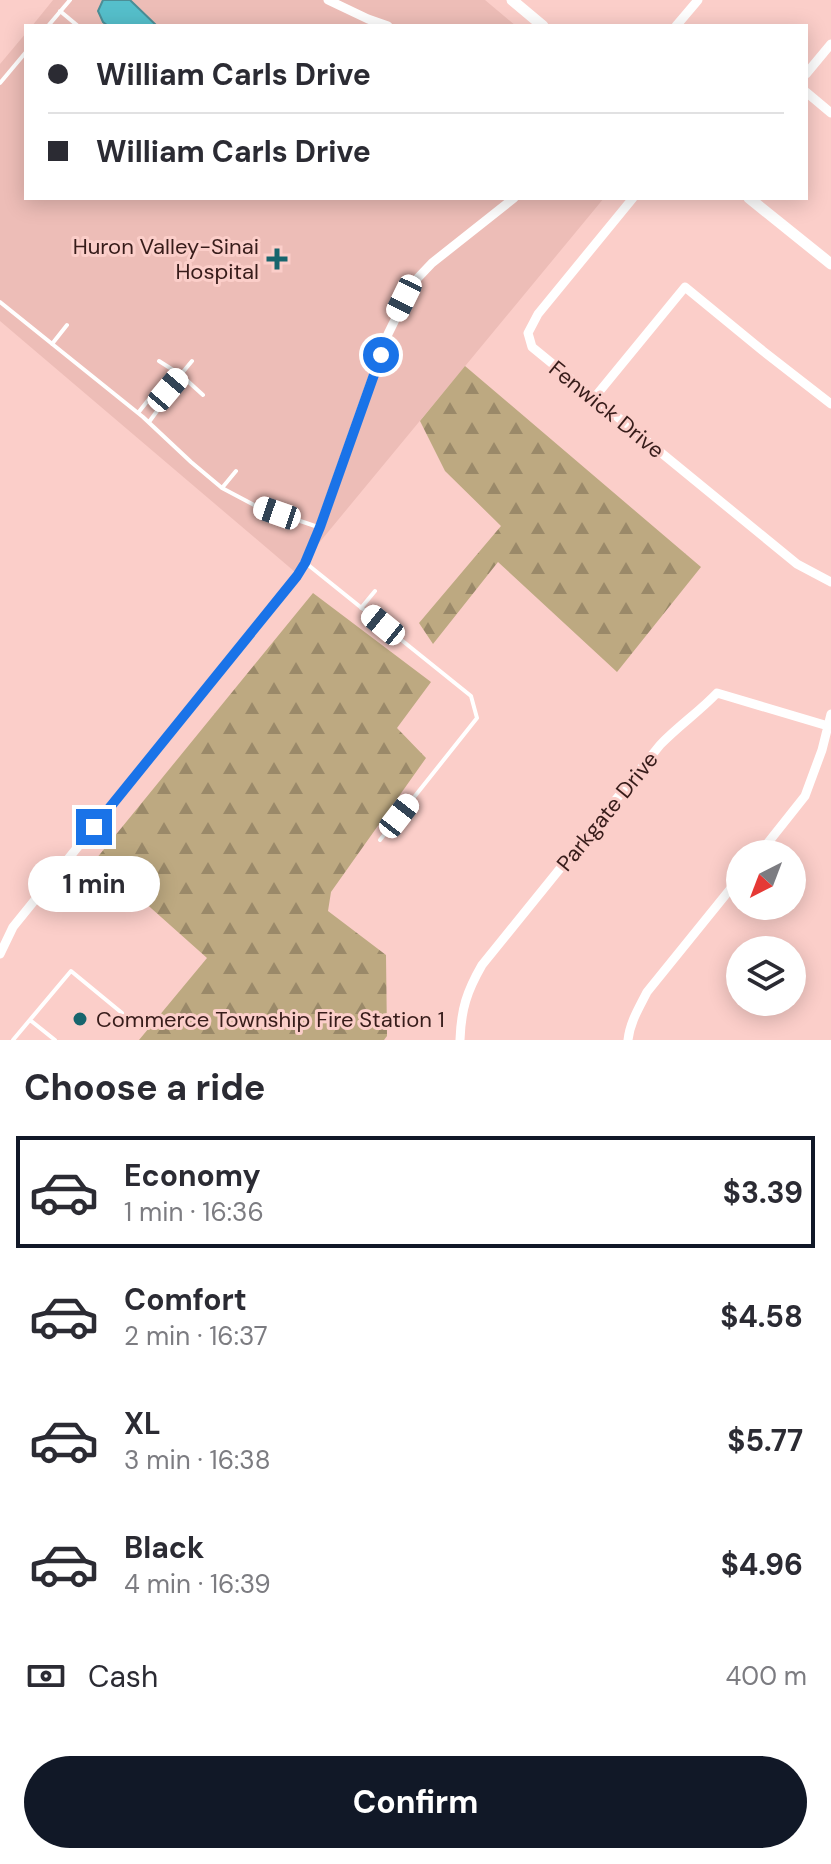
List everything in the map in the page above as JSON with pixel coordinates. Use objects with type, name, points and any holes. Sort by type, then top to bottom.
[{"type":"street","points":[[328,0],[367,23]]},
{"type":"street","points":[[512,0],[541,24]]},
{"type":"street","points":[[678,24],[698,0]]},
{"type":"street","points":[[808,72],[831,44]]},
{"type":"street","points":[[808,94],[831,113]]},
{"type":"street","points":[[0,954],[13,927],[281,597],[305,563],[388,334],[413,283],[432,263],[511,200]]},
{"type":"street","name":"Fenwick Drive","points":[[631,200],[538,314],[528,333],[532,347],[797,564],[831,582]]},
{"type":"street","points":[[751,200],[831,264]]},
{"type":"street","points":[[594,398],[685,287],[831,404]]},
{"type":"street","name":"Parkgate Drive","points":[[460,1040],[463,1006],[482,965],[660,745],[717,693],[828,726]]},
{"type":"street","points":[[770,840],[805,796],[831,714]]},
{"type":"street","points":[[628,1040],[636,1012],[647,992],[726,894]]},
{"type":"lane","points":[[50,24],[70,0]]},
{"type":"lane","points":[[60,11],[76,24]]},
{"type":"lane","points":[[0,83],[24,54]]},
{"type":"lane","points":[[0,302],[149,422],[222,488],[256,506],[320,527]]},
{"type":"lane","points":[[52,344],[67,325]]},
{"type":"lane","points":[[159,361],[203,395]]},
{"type":"lane","points":[[138,413],[153,394],[168,390],[192,361]]},
{"type":"lane","points":[[149,422],[168,396],[168,390]]},
{"type":"lane","points":[[222,488],[236,471]]},
{"type":"lane","points":[[305,563],[471,696],[477,718],[380,840]]},
{"type":"lane","points":[[361,608],[375,591]]},
{"type":"lane","points":[[13,1040],[71,971],[122,1013]]},
{"type":"lane","points":[[30,1020],[55,1040]]},
{"type":"shaded area","points":[[53,0],[485,0],[514,24],[34,24]]},
{"type":"shaded area","name":"Huron Valley-Sinai Hospital","points":[[24,35],[24,200],[602,200],[295,572],[0,321],[0,64]]},
{"type":"green space","points":[[465,366],[701,567],[617,672],[498,562],[433,644],[419,623],[501,526],[445,471],[420,421]]},
{"type":"green space","points":[[313,593],[431,682],[397,728],[426,758],[331,892],[328,911],[386,955],[387,1036],[384,1040],[139,1040],[207,958],[96,859]]},
{"type":"water","points":[[103,0],[130,0],[155,24],[106,24],[98,11]]},
{"type":"place","name":"Huron Valley-Sinai Hospital","points":[[277,259]]},
{"type":"place","name":"Commerce Township Fire Station 1","points":[[80,1019]]},
{"type":"route","points":[[94,827],[305,563],[381,355]]}]
